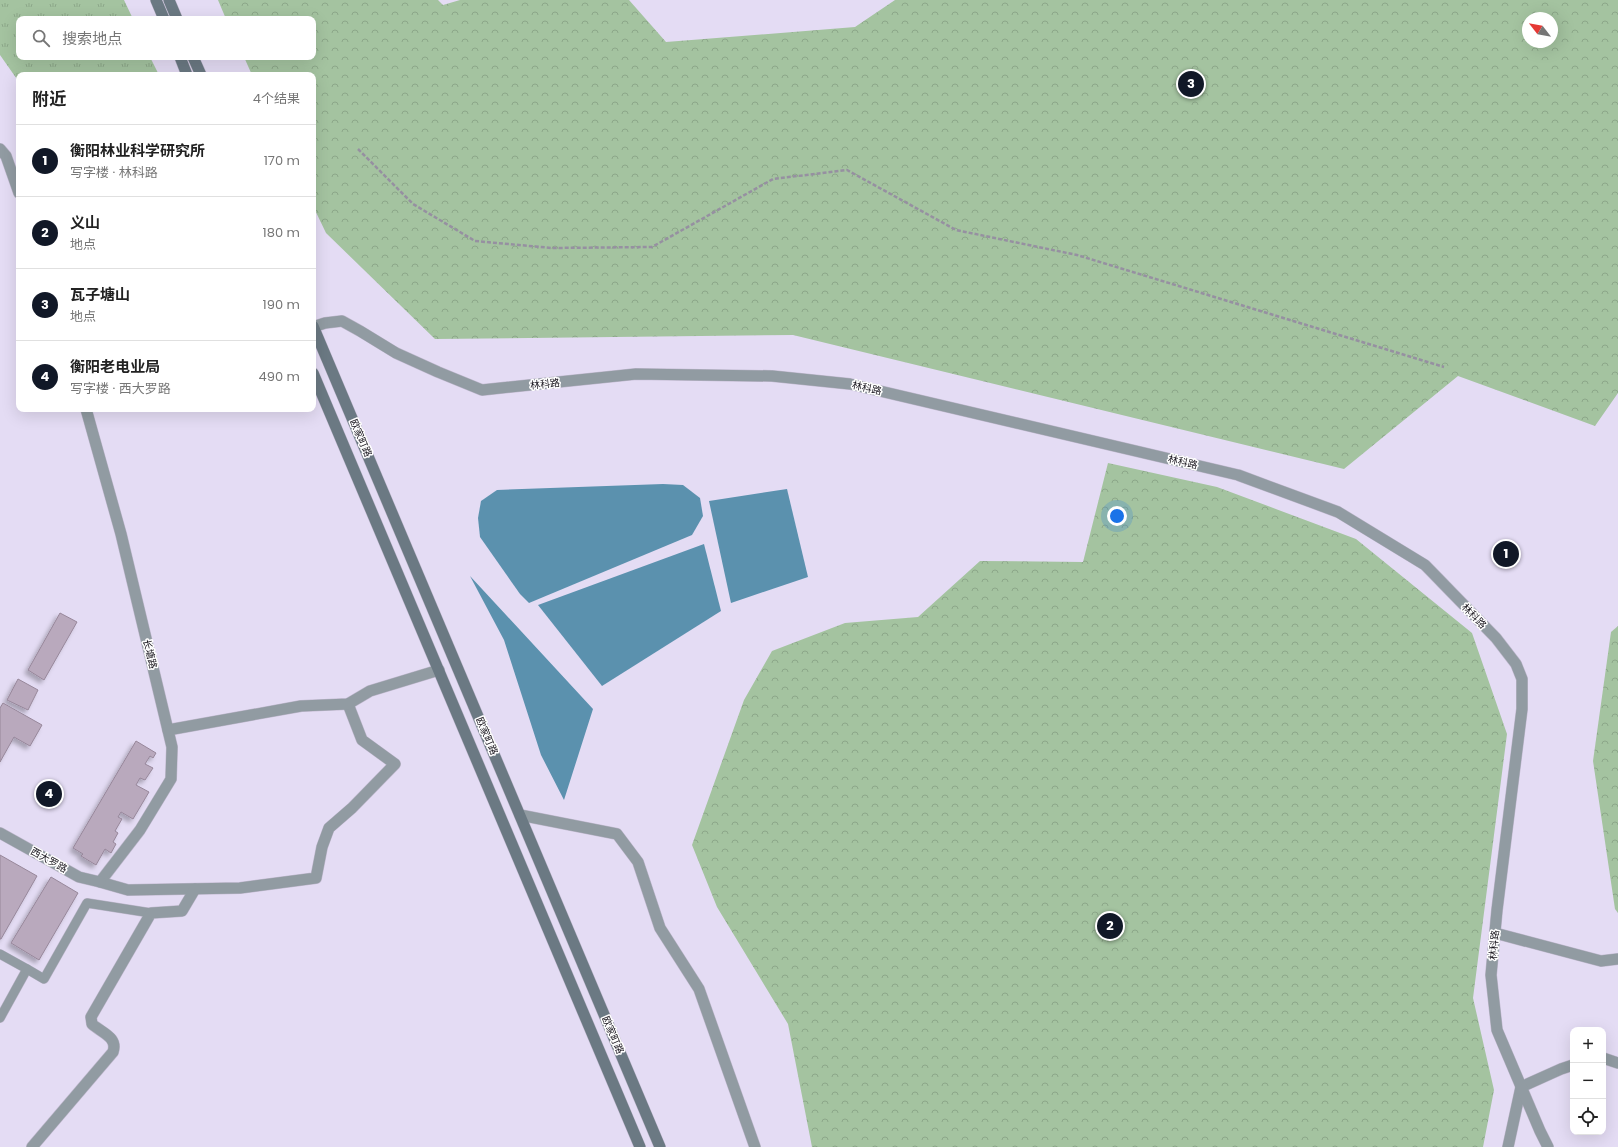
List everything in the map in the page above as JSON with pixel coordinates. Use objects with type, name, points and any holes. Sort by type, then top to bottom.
[{"type":"main road","points":[[156,0],[163,16]]},
{"type":"main road","points":[[169,0],[176,16]]},
{"type":"main road","points":[[181,60],[186,72]]},
{"type":"main road","points":[[195,60],[200,72]]},
{"type":"main road","name":"欧家町路","points":[[316,333],[660,1147]]},
{"type":"main road","name":"欧家町路","points":[[316,380],[640,1147]]},
{"type":"street","points":[[0,149],[6,156],[16,184]]},
{"type":"street","name":"林科路","points":[[316,325],[342,321],[396,353],[482,390],[636,374],[772,376],[850,384],[1238,475],[1338,512],[1425,565],[1496,638],[1516,664],[1522,679],[1522,709],[1491,975],[1497,1030],[1548,1147]]},
{"type":"street","name":"长塘路","points":[[87,412],[121,534],[172,747],[171,779],[140,830],[100,882]]},
{"type":"street","points":[[168,730],[301,706],[348,704],[370,691],[438,670]]},
{"type":"street","name":"西大罗路","points":[[0,833],[79,876],[128,890],[240,888],[316,878],[322,847],[329,828],[357,803],[395,764],[362,740],[348,704]]},
{"type":"street","points":[[520,815],[617,834],[638,862],[660,928],[698,989],[755,1147]]},
{"type":"street","points":[[32,1147],[113,1052],[113,1039],[92,1024],[91,1016],[151,913],[182,912],[195,889]]},
{"type":"street","points":[[1495,933],[1601,961],[1618,959]]},
{"type":"street","points":[[1606,1059],[1618,1063]]},
{"type":"street","points":[[1508,1147],[1521,1087],[1570,1066]]},
{"type":"lane","points":[[0,954],[44,979],[87,903],[151,913]]},
{"type":"lane","points":[[0,1018],[27,969]]},
{"type":"path","points":[[358,149],[413,204],[475,241],[552,248],[652,247],[773,179],[847,170],[956,230],[1077,255],[1444,367]]},
{"type":"green space","points":[[0,0],[124,0],[132,16],[16,16],[16,60],[152,60],[158,72],[16,72],[16,78],[0,55]]},
{"type":"green space","points":[[218,0],[438,0],[443,5],[460,0],[629,0],[666,42],[855,27],[895,0],[1618,0],[1618,393],[1595,426],[1458,376],[1344,469],[793,335],[435,339],[326,233],[316,212],[316,72],[251,72],[245,60],[316,60],[316,16],[225,16]]},
{"type":"green space","points":[[1108,463],[1217,487],[1356,539],[1472,633],[1507,734],[1473,998],[1494,1090],[1483,1147],[812,1147],[788,1024],[717,907],[692,845],[744,700],[772,651],[845,623],[918,617],[980,561],[1083,562]]},
{"type":"green space","points":[[1618,626],[1618,913],[1615,909],[1593,761],[1611,632]]},
{"type":"water","points":[[663,484],[683,485],[700,498],[703,516],[692,535],[529,603],[520,594],[480,537],[478,518],[481,501],[497,490]]},
{"type":"water","points":[[787,489],[808,577],[731,603],[709,501]]},
{"type":"water","points":[[704,544],[721,611],[602,686],[538,605]]},
{"type":"water","points":[[470,576],[593,709],[564,800],[541,755],[504,640]]},
{"type":"building","points":[[60,613],[77,622],[44,680],[28,670]]},
{"type":"building","points":[[18,679],[38,690],[28,710],[7,700]]},
{"type":"building","points":[[3,703],[42,725],[30,746],[14,737],[0,762],[0,708]]},
{"type":"building","points":[[136,741],[156,753],[153,758],[150,756],[145,764],[153,768],[145,780],[140,778],[136,785],[149,792],[133,819],[121,812],[118,817],[122,819],[115,831],[118,833],[113,842],[116,844],[111,853],[105,849],[96,865],[81,856],[83,854],[73,848]]},
{"type":"building","points":[[0,855],[37,876],[1,939],[0,939]]},
{"type":"building","points":[[51,877],[78,893],[39,960],[11,943]]},
{"type":"place","name":"瓦子塘山","points":[[1191,84]]},
{"type":"place","name":"衡阳林业科学研究所","points":[[1506,554]]},
{"type":"place","name":"衡阳老电业局","points":[[49,794]]},
{"type":"place","name":"义山","points":[[1110,926]]}]
